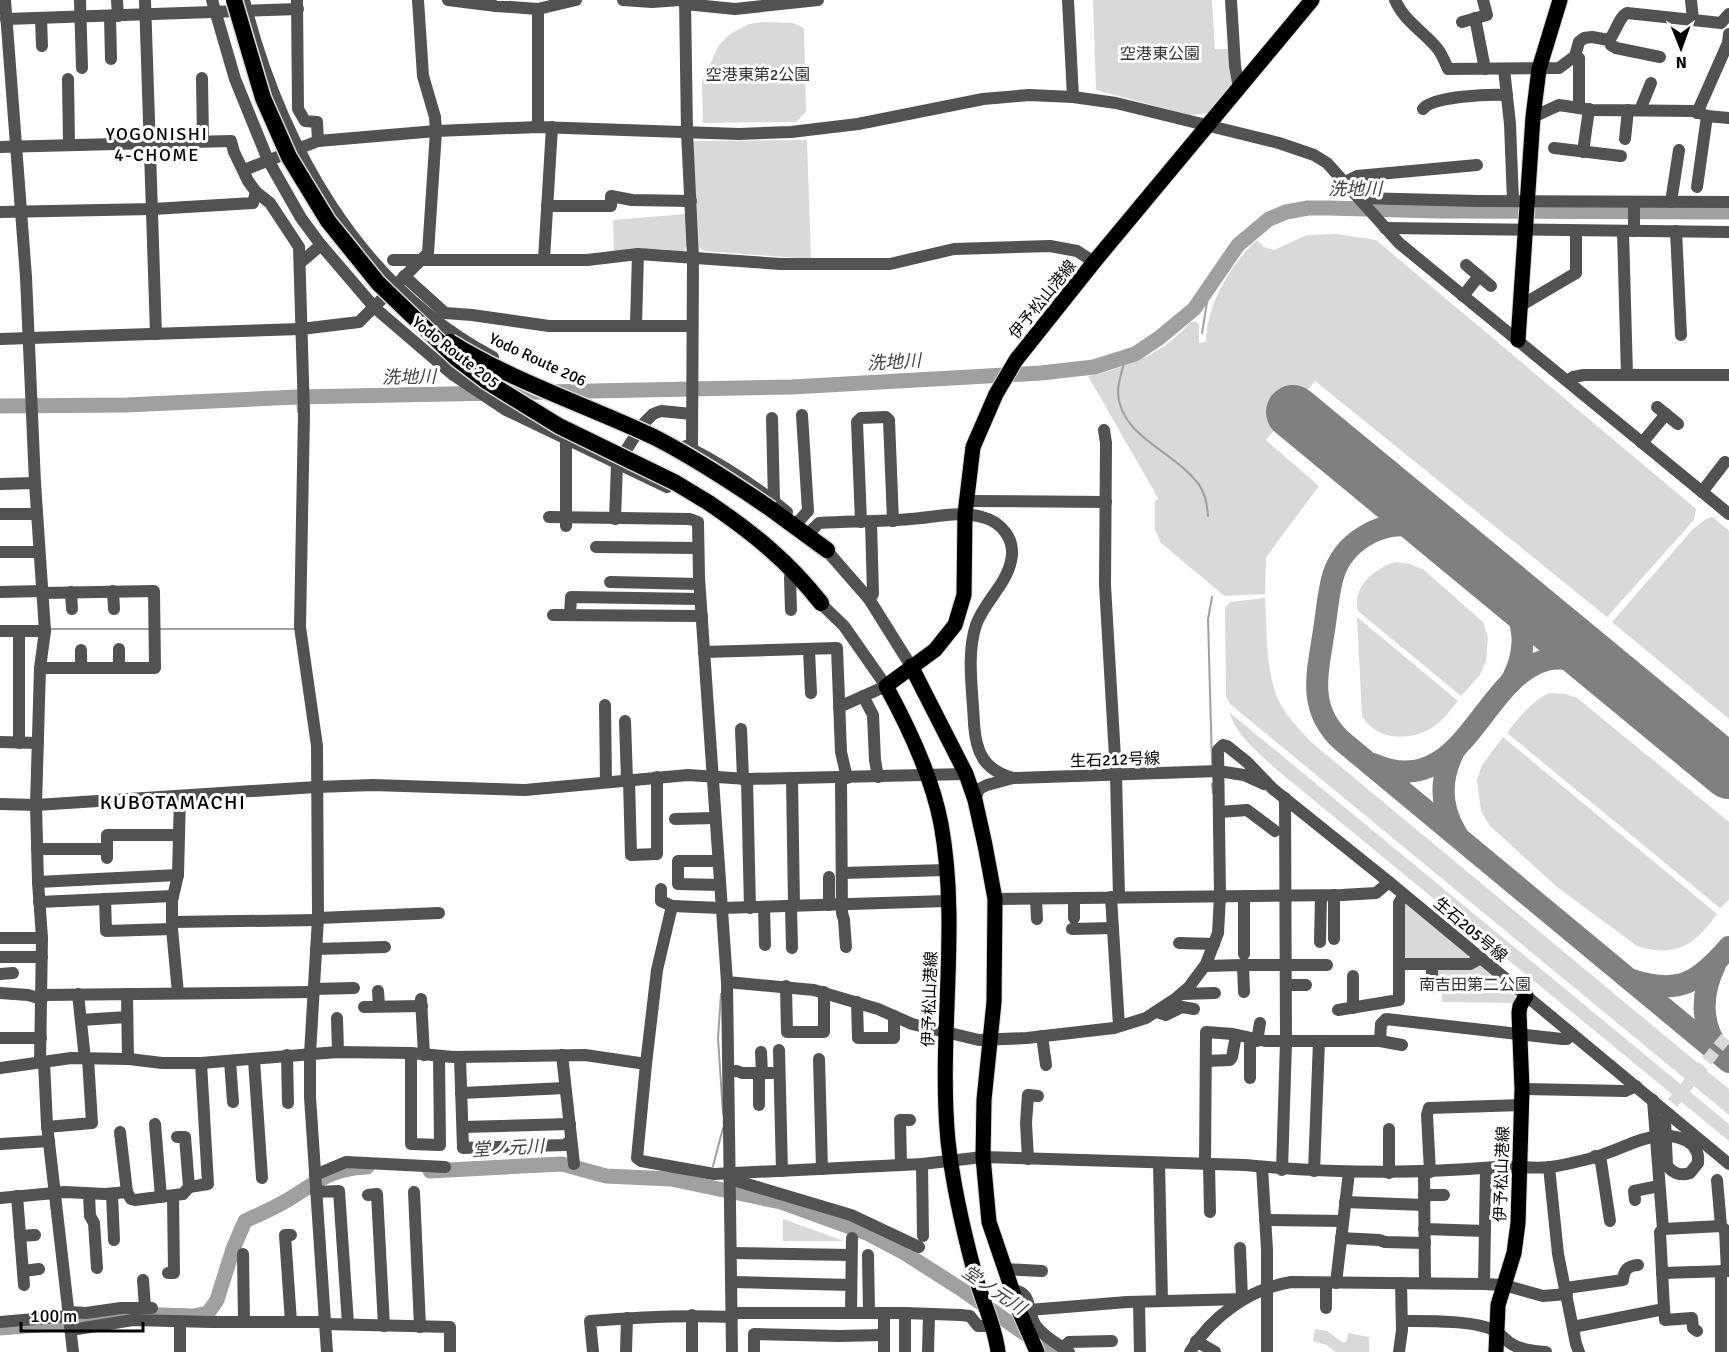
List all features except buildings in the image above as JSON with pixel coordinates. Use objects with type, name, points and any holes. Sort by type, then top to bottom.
[{"type":"highway","points":[[234,0],[263,98],[290,157],[328,221],[378,283],[457,359],[486,381],[559,426],[676,483],[745,528],[775,552],[801,578],[821,603]]},
{"type":"highway","points":[[419,322],[466,352],[519,379],[653,437],[694,458],[773,505],[827,550]]},
{"type":"main road","name":"伊予松山港線","points":[[998,1352],[992,1325],[976,1280],[951,1162],[945,1097],[944,1032],[949,948],[946,870],[941,823],[927,775],[901,713],[885,686],[935,650],[955,625],[964,595],[966,508],[974,447],[999,388],[1014,364],[1094,262],[1312,0]]},
{"type":"main road","points":[[1518,340],[1525,226],[1522,202],[1539,69],[1560,0]]},
{"type":"main road","points":[[911,666],[966,774],[975,800],[995,899],[994,1002],[984,1100],[983,1157],[989,1222],[1012,1290],[1025,1311],[1037,1352]]},
{"type":"main road","name":"伊予松山港線","points":[[1496,1352],[1498,1305],[1514,1253],[1518,1223],[1522,1097],[1520,1006],[1526,996]]},
{"type":"street","points":[[4,0],[5,61],[16,147],[21,212],[45,631],[40,668],[36,805],[42,938],[40,1038],[47,1127],[72,1352]]},
{"type":"street","points":[[80,0],[84,61]]},
{"type":"street","points":[[111,59],[117,0]]},
{"type":"street","points":[[145,0],[156,334]]},
{"type":"street","points":[[0,339],[301,330],[359,322],[428,254],[436,131],[435,117],[423,76],[418,0]]},
{"type":"street","points":[[448,0],[496,6],[544,6],[576,0]]},
{"type":"street","points":[[622,0],[683,1],[735,9],[818,0]]},
{"type":"street","points":[[1068,0],[1073,97]]},
{"type":"street","points":[[1231,0],[1235,66],[1239,88]]},
{"type":"street","points":[[1395,0],[1399,10],[1408,21],[1438,48],[1448,69],[1559,68],[1575,56],[1579,42],[1584,38],[1609,40]]},
{"type":"street","points":[[1462,22],[1487,15],[1483,0]]},
{"type":"street","points":[[1691,0],[1693,20]]},
{"type":"street","points":[[1609,40],[1616,32],[1623,15],[1628,13],[1721,23],[1728,19],[1727,0]]},
{"type":"street","points":[[683,1],[693,257],[692,449]]},
{"type":"street","points":[[6,19],[145,15],[214,6],[296,3]]},
{"type":"street","points":[[296,3],[298,109],[305,121],[317,123],[318,141]]},
{"type":"street","points":[[290,114],[296,3]]},
{"type":"street","name":"Yodo Route 205","points":[[214,6],[235,79],[268,160],[301,218],[375,308],[459,379],[500,406],[676,492],[748,539],[844,626],[885,686]]},
{"type":"street","name":"Yodo Route 206","points":[[245,6],[264,70],[308,169],[331,207],[358,243],[400,281],[450,332],[485,353],[536,378],[643,423],[714,461],[798,522],[827,550],[869,599],[911,666]]},
{"type":"street","points":[[538,127],[544,6]]},
{"type":"street","points":[[41,18],[42,46]]},
{"type":"street","points":[[1475,18],[1485,69]]},
{"type":"street","points":[[1701,183],[1702,114],[1727,47],[1729,34]]},
{"type":"street","points":[[1609,40],[1616,48],[1660,57]]},
{"type":"street","points":[[1575,56],[1579,58],[1584,107],[1584,152]]},
{"type":"street","points":[[1504,69],[1522,202]]},
{"type":"street","points":[[201,78],[203,141]]},
{"type":"street","points":[[68,79],[69,145]]},
{"type":"street","points":[[1625,138],[1634,110],[1651,83]]},
{"type":"street","points":[[244,170],[318,141],[436,131],[552,127],[739,134],[828,128],[886,119],[983,99],[1029,95],[1073,97],[1116,103],[1279,143],[1314,155],[1327,163],[1399,243],[1729,514]]},
{"type":"street","points":[[1423,109],[1428,104],[1444,100],[1507,95]]},
{"type":"street","points":[[1533,117],[1559,105],[1702,114],[1729,118]]},
{"type":"street","points":[[544,259],[552,127]]},
{"type":"street","points":[[0,147],[231,141],[234,152],[256,192],[270,203],[299,247],[304,386],[300,627],[315,734],[318,919],[310,1054],[315,1175],[327,1352]]},
{"type":"street","points":[[1671,202],[1679,150]]},
{"type":"street","points":[[1558,151],[1584,152],[1616,158]]},
{"type":"street","points":[[1345,182],[1357,176],[1477,165]]},
{"type":"street","points":[[0,212],[253,203],[256,192]]},
{"type":"street","points":[[547,206],[611,206],[611,196],[632,200],[690,201]]},
{"type":"street","points":[[1361,200],[1729,202]]},
{"type":"street","points":[[1627,375],[1630,228],[1634,203]]},
{"type":"street","points":[[1381,224],[1525,226],[1576,231],[1630,228],[1729,232]]},
{"type":"street","points":[[1520,306],[1576,273],[1576,231]]},
{"type":"street","points":[[1676,231],[1681,335]]},
{"type":"street","points":[[300,263],[321,245]]},
{"type":"street","points":[[393,260],[586,260],[638,254],[781,264],[890,264],[954,249],[1050,246],[1077,251],[1094,262]]},
{"type":"street","points":[[636,325],[638,254]]},
{"type":"street","points":[[1466,265],[1491,286]]},
{"type":"street","points":[[1464,296],[1479,276]]},
{"type":"street","points":[[400,281],[445,313],[549,326],[692,326]]},
{"type":"street","points":[[1568,381],[1573,377],[1584,375],[1729,375]]},
{"type":"street","points":[[610,521],[617,464],[643,423],[653,414],[661,411],[692,414]]},
{"type":"street","points":[[1641,443],[1661,411],[1678,424]]},
{"type":"street","points":[[798,522],[808,511],[802,415]]},
{"type":"street","points":[[869,599],[873,594],[857,422],[861,418],[886,417],[889,420],[893,520]]},
{"type":"street","points":[[769,424],[773,505]]},
{"type":"street","points":[[1104,430],[1106,443],[1105,585],[1116,775],[1113,928],[1119,1023]]},
{"type":"street","points":[[566,440],[562,479],[566,522]]},
{"type":"street","points":[[1702,492],[1725,461]]},
{"type":"street","points":[[0,484],[35,483]]},
{"type":"street","points":[[810,532],[819,523],[893,520],[966,508],[1106,502]]},
{"type":"street","points":[[966,508],[991,520],[1006,532],[1013,547],[1011,563],[1003,580],[983,610],[976,625],[972,645],[976,743],[981,756],[990,768],[1001,775],[1013,778]]},
{"type":"street","points":[[0,514],[37,514]]},
{"type":"street","points":[[549,517],[566,522],[690,519],[698,522],[699,584],[727,982],[732,1352]]},
{"type":"street","points":[[605,550],[654,552],[698,548]]},
{"type":"street","points":[[0,552],[39,552]]},
{"type":"street","points":[[790,577],[791,610]]},
{"type":"street","points":[[610,582],[699,584]]},
{"type":"street","points":[[113,591],[114,609]]},
{"type":"street","points":[[0,592],[154,591],[155,668],[40,668]]},
{"type":"street","points":[[72,592],[72,609]]},
{"type":"street","points":[[572,618],[571,597],[700,599]]},
{"type":"street","points":[[553,615],[572,618],[617,619],[702,616]]},
{"type":"street","points":[[0,631],[45,631]]},
{"type":"street","points":[[19,631],[20,743]]},
{"type":"street","points":[[704,652],[837,648],[838,707],[844,778],[843,942]]},
{"type":"street","points":[[118,668],[119,649]]},
{"type":"street","points":[[81,650],[81,668]]},
{"type":"street","points":[[809,650],[811,693]]},
{"type":"street","points":[[838,707],[885,686]]},
{"type":"street","points":[[863,696],[873,715],[878,777]]},
{"type":"street","points":[[606,782],[607,708]]},
{"type":"street","points":[[625,721],[631,855],[657,854],[657,777]]},
{"type":"street","points":[[741,729],[750,908]]},
{"type":"street","points":[[0,742],[38,743]]},
{"type":"street","points":[[727,982],[786,986],[824,992],[857,1002],[912,1024],[979,1040],[1042,1036],[1146,1018],[1182,994],[1205,966],[1214,944],[1219,924],[1220,896],[1219,747],[1227,746],[1247,762],[1273,789]]},
{"type":"street","name":"生石212号線","points":[[975,800],[979,789],[1013,778],[1218,771],[1248,776],[1273,789]]},
{"type":"street","points":[[0,804],[36,805],[373,785],[525,790],[688,775],[745,779],[966,774]]},
{"type":"street","points":[[792,778],[792,948]]},
{"type":"street","name":"生石205号線","points":[[1273,789],[1404,894],[1729,1164]]},
{"type":"street","points":[[178,993],[172,926],[173,896],[178,875],[180,796]]},
{"type":"street","points":[[1282,1170],[1286,1042],[1285,798]]},
{"type":"street","points":[[1219,812],[1247,810],[1275,831]]},
{"type":"street","points":[[675,819],[715,819]]},
{"type":"street","points":[[37,849],[79,854],[107,853],[107,835],[179,835]]},
{"type":"street","points":[[718,861],[678,861],[678,884],[719,885]]},
{"type":"street","points":[[842,873],[946,870]]},
{"type":"street","points":[[38,882],[178,875]]},
{"type":"street","points":[[829,877],[829,906]]},
{"type":"street","points":[[995,899],[1321,896],[1376,893],[1389,882]]},
{"type":"street","points":[[661,889],[661,901],[672,906],[750,908],[947,901]]},
{"type":"street","points":[[1338,1010],[1399,1000],[1399,903],[1404,894]]},
{"type":"street","points":[[1334,895],[1334,939]]},
{"type":"street","points":[[39,902],[173,896]]},
{"type":"street","points":[[1244,896],[1244,992]]},
{"type":"street","points":[[1320,942],[1321,896]]},
{"type":"street","points":[[1074,898],[1073,923],[1113,928]]},
{"type":"street","points":[[105,899],[106,931],[439,913]]},
{"type":"street","points":[[1036,899],[1037,918]]},
{"type":"street","points":[[672,906],[657,970],[637,1158],[641,1161],[730,1178],[851,1215],[921,1241],[922,1164]]},
{"type":"street","points":[[764,907],[765,945]]},
{"type":"street","points":[[0,938],[42,938]]},
{"type":"street","points":[[1179,944],[1214,944]]},
{"type":"street","points":[[316,949],[385,947]]},
{"type":"street","points":[[0,957],[42,957]]},
{"type":"street","points":[[1400,964],[1470,964],[1481,958]]},
{"type":"street","points":[[1205,966],[1244,959],[1286,966],[1327,965]]},
{"type":"street","points":[[1432,964],[1432,988]]},
{"type":"street","points":[[1353,976],[1353,1008]]},
{"type":"street","points":[[1286,985],[1306,985]]},
{"type":"street","points":[[786,986],[787,1032],[824,1032],[824,992]]},
{"type":"street","points":[[0,993],[42,997],[78,994],[313,991],[354,988]]},
{"type":"street","points":[[378,991],[379,1006]]},
{"type":"street","points":[[1182,994],[1215,993]]},
{"type":"street","points":[[47,1127],[92,1123],[87,1059],[78,994]]},
{"type":"street","points":[[127,994],[128,1059]]},
{"type":"street","points":[[364,1007],[422,1002],[424,1055]]},
{"type":"street","points":[[857,1002],[858,1038],[894,1038],[894,1016]]},
{"type":"street","points":[[1157,1012],[1166,1015],[1182,1007],[1194,1009]]},
{"type":"street","points":[[81,1020],[128,1017]]},
{"type":"street","points":[[338,1018],[338,1053]]},
{"type":"street","points":[[1380,1041],[1381,1024],[1386,1019],[1562,1039],[1567,1039],[1572,1034]]},
{"type":"street","points":[[1250,1078],[1254,1040],[1260,1023]]},
{"type":"street","points":[[1210,1212],[1207,1164],[1206,1032],[1236,1035],[1254,1040],[1380,1041],[1402,1045]]},
{"type":"street","points":[[1206,1061],[1230,1060],[1236,1035]]},
{"type":"street","points":[[1042,1036],[1046,1065]]},
{"type":"street","points":[[0,1038],[40,1038]]},
{"type":"street","points":[[1314,1170],[1318,1041]]},
{"type":"street","points":[[759,1105],[780,1050]]},
{"type":"street","points":[[761,1052],[773,1071],[784,1098],[785,1132],[782,1171]]},
{"type":"street","points":[[0,1068],[87,1059],[201,1063],[338,1053],[411,1053],[460,1057],[585,1055],[646,1064]]},
{"type":"street","points":[[411,1053],[411,1144],[440,1144],[439,1056]]},
{"type":"street","points":[[287,1055],[288,1103]]},
{"type":"street","points":[[562,1055],[574,1164]]},
{"type":"street","points":[[460,1057],[463,1148],[565,1145],[570,1142]]},
{"type":"street","points":[[819,1059],[824,1081],[825,1123],[822,1169]]},
{"type":"street","points":[[254,1060],[253,1105],[264,1141],[262,1178]]},
{"type":"street","points":[[230,1061],[233,1102]]},
{"type":"street","points":[[120,1132],[127,1192],[131,1199],[183,1194],[189,1188],[208,1184],[208,1112],[201,1063]]},
{"type":"street","points":[[729,1071],[742,1073],[773,1071]]},
{"type":"street","points":[[1425,1283],[1424,1200],[1429,1108],[1522,1097],[1624,1091],[1636,1086]]},
{"type":"street","points":[[461,1093],[565,1088]]},
{"type":"street","points":[[1028,1159],[1026,1123],[1028,1095],[1038,1095]]},
{"type":"street","points":[[1653,1100],[1662,1136],[1659,1186],[1663,1230],[1660,1232],[1665,1320],[1692,1318],[1693,1328],[1697,1331]]},
{"type":"street","points":[[730,1178],[782,1171],[951,1162],[983,1157],[1207,1164],[1282,1170],[1389,1173],[1519,1166],[1549,1167],[1662,1136],[1690,1142],[1697,1150],[1698,1163],[1690,1173],[1672,1172],[1667,1166],[1665,1119]]},
{"type":"street","points":[[900,1165],[900,1120],[910,1120]]},
{"type":"street","points":[[155,1124],[167,1196],[174,1273],[168,1273]]},
{"type":"street","points":[[463,1127],[570,1124]]},
{"type":"street","points":[[1389,1129],[1389,1173]]},
{"type":"street","points":[[177,1137],[185,1137],[189,1188]]},
{"type":"street","points":[[0,1144],[49,1141]]},
{"type":"street","points":[[1595,1156],[1600,1162],[1610,1221]]},
{"type":"street","points":[[315,1175],[346,1162],[445,1167]]},
{"type":"street","points":[[1159,1163],[1162,1301]]},
{"type":"street","points":[[1262,1167],[1268,1287],[1267,1352]]},
{"type":"street","points":[[1549,1167],[1558,1254],[1579,1352]]},
{"type":"street","points":[[1484,1284],[1486,1168]]},
{"type":"street","points":[[1326,1308],[1341,1238],[1349,1172]]},
{"type":"street","points":[[1717,1180],[1725,1229],[1726,1271],[1725,1333],[1721,1352]]},
{"type":"street","points":[[1635,1200],[1634,1191],[1659,1186]]},
{"type":"street","points":[[316,1192],[339,1191],[348,1324]]},
{"type":"street","points":[[0,1198],[65,1192],[112,1194],[127,1192]]},
{"type":"street","points":[[414,1192],[412,1280],[420,1327]]},
{"type":"street","points":[[90,1194],[90,1216],[94,1223],[97,1268]]},
{"type":"street","points":[[112,1194],[114,1240]]},
{"type":"street","points":[[369,1195],[377,1194],[377,1286],[384,1326]]},
{"type":"street","points":[[1345,1202],[1424,1200],[1443,1195]]},
{"type":"street","points":[[17,1196],[24,1285]]},
{"type":"street","points":[[1265,1220],[1343,1221]]},
{"type":"street","points":[[1424,1229],[1485,1231]]},
{"type":"street","points":[[1663,1230],[1725,1229]]},
{"type":"street","points":[[20,1236],[35,1235]]},
{"type":"street","points":[[291,1235],[285,1235],[291,1322]]},
{"type":"street","points":[[851,1313],[852,1238]]},
{"type":"street","points":[[1341,1238],[1425,1243]]},
{"type":"street","points":[[1240,1248],[1244,1299]]},
{"type":"street","points":[[731,1253],[851,1255]]},
{"type":"street","points":[[243,1254],[244,1322]]},
{"type":"street","points":[[868,1255],[869,1313]]},
{"type":"street","points":[[1215,1352],[1193,1347],[1215,1320],[1244,1299],[1268,1287],[1291,1282],[1504,1285],[1537,1295],[1623,1280],[1623,1272],[1627,1268],[1638,1265]]},
{"type":"street","points":[[23,1271],[39,1269]]},
{"type":"street","points":[[1004,1269],[1042,1271]]},
{"type":"street","points":[[1662,1274],[1726,1271]]},
{"type":"street","points":[[70,1321],[104,1306],[148,1307],[143,1280]]},
{"type":"street","points":[[732,1282],[775,1289],[830,1290],[851,1285]]},
{"type":"street","points":[[1399,1352],[1402,1321],[1401,1283]]},
{"type":"street","points":[[1025,1311],[1139,1302],[1244,1299]]},
{"type":"street","points":[[1139,1302],[1140,1352]]},
{"type":"street","points":[[1573,1327],[1664,1309]]},
{"type":"street","points":[[1025,1311],[1042,1333],[1066,1350],[1069,1342],[1112,1341]]},
{"type":"street","points":[[884,1313],[884,1352]]},
{"type":"street","points":[[593,1352],[590,1321],[627,1318],[692,1315],[905,1313],[970,1316],[978,1326],[992,1325]]},
{"type":"street","points":[[905,1313],[905,1352]]},
{"type":"street","points":[[692,1315],[692,1352]]},
{"type":"street","points":[[928,1352],[929,1315]]},
{"type":"street","points":[[626,1352],[627,1318]]},
{"type":"street","points":[[0,1322],[122,1320],[450,1327],[450,1352]]},
{"type":"street","points":[[1402,1321],[1450,1322],[1487,1328],[1496,1331],[1520,1348],[1546,1352]]},
{"type":"street","points":[[180,1322],[180,1352]]},
{"type":"street","points":[[754,1352],[754,1334],[884,1335]]},
{"type":"green space","name":"空港東公園","points":[[1093,0],[1212,0],[1215,49],[1231,49],[1236,81],[1211,113],[1189,115],[1096,90]]},
{"type":"green space","name":"空港東第2公園","points":[[793,23],[804,28],[806,112],[796,122],[703,123],[702,81],[719,45],[730,34],[749,24]]},
{"type":"green space","points":[[807,140],[811,259],[704,251],[699,247],[693,141]]},
{"type":"green space","points":[[686,214],[689,242],[684,251],[660,249],[614,251],[613,220]]},
{"type":"green space","points":[[1336,234],[1376,240],[1696,509],[1694,520],[1607,617],[1315,381],[1266,440],[1319,486],[1266,557],[1265,594],[1226,596],[1161,543],[1155,530],[1155,502],[1158,498],[1088,376],[1116,369],[1144,358],[1169,342],[1190,322],[1199,324],[1199,343],[1206,342],[1207,328],[1215,300],[1222,286],[1238,261],[1257,240],[1264,247],[1274,250],[1307,235]]},
{"type":"green space","points":[[1713,517],[1729,531],[1729,719],[1612,622],[1693,529],[1706,519]]},
{"type":"green space","points":[[1396,562],[1410,564],[1424,570],[1483,622],[1488,637],[1486,661],[1480,675],[1461,696],[1358,611],[1358,594],[1367,579],[1381,568]]},
{"type":"green space","points":[[1265,598],[1269,667],[1272,681],[1281,705],[1299,729],[1311,742],[1729,1089],[1729,1115],[1230,704],[1226,697],[1225,608],[1230,602]]},
{"type":"green space","points":[[1357,617],[1458,701],[1436,725],[1417,734],[1396,737],[1377,731],[1362,716]]},
{"type":"green space","points":[[1549,693],[1565,694],[1577,698],[1729,822],[1729,900],[1720,908],[1507,733],[1531,706]]},
{"type":"green space","points":[[1229,712],[1729,1124],[1729,1141],[1277,770],[1243,737]]},
{"type":"green space","points":[[1503,737],[1717,914],[1701,934],[1674,949],[1663,950],[1637,946],[1557,887],[1490,826],[1481,811],[1477,780],[1482,765]]},
{"type":"green space","points":[[1404,902],[1468,954],[1468,959],[1406,961],[1402,957]]},
{"type":"green space","name":"南吉田第二公園","points":[[1434,966],[1480,966],[1515,994],[1515,1003],[1442,1002],[1442,990],[1434,990]]},
{"type":"green space","points":[[783,1219],[844,1241],[783,1241]]},
{"type":"green space","points":[[1315,1329],[1327,1331],[1343,1343],[1347,1341],[1348,1333],[1369,1337],[1369,1352],[1336,1352],[1326,1345],[1313,1341]]},
{"type":"waterway","name":"洗地川","points":[[0,406],[126,405],[297,397],[792,387],[1041,373],[1094,367],[1135,354],[1159,338],[1194,309],[1238,245],[1269,219],[1286,212],[1308,208],[1729,212]]},
{"type":"waterway","points":[[1202,333],[1209,290]]},
{"type":"waterway","points":[[1126,356],[1118,388],[1121,408],[1137,432],[1186,470],[1196,481],[1205,497],[1208,516]]},
{"type":"waterway","points":[[297,397],[298,412]]},
{"type":"waterway","points":[[1212,597],[1208,619],[1212,764]]},
{"type":"waterway","points":[[50,627],[50,629],[150,629]]},
{"type":"waterway","points":[[159,629],[296,628]]},
{"type":"waterway","points":[[1212,784],[1213,793]]},
{"type":"waterway","points":[[721,994],[718,1038],[723,1114]]},
{"type":"waterway","points":[[713,1166],[723,1128]]},
{"type":"waterway","name":"堂ノ元川","points":[[430,1171],[562,1164],[606,1176],[671,1179],[781,1202],[869,1234],[903,1252],[964,1291],[1051,1352]]},
{"type":"waterway","name":"堂ノ元川","points":[[0,1328],[76,1322],[132,1314],[193,1316],[208,1313],[217,1300],[233,1249],[245,1221],[279,1205],[332,1174],[342,1170],[367,1167]]},
{"type":"taxiway","points":[[1446,539],[1412,526],[1387,527],[1353,544],[1338,564],[1331,582],[1319,660],[1317,689],[1323,716],[1342,741],[1729,1062]]},
{"type":"taxiway","points":[[1510,592],[1519,615],[1522,637],[1520,659],[1511,682]]},
{"type":"taxiway","points":[[1373,764],[1404,772],[1429,767],[1450,753],[1504,689],[1524,671],[1546,660],[1567,659],[1600,666]]},
{"type":"taxiway","points":[[1455,749],[1446,770],[1444,802],[1456,833]]},
{"type":"taxiway","points":[[1632,980],[1663,986],[1686,983],[1707,969],[1729,947]]},
{"type":"taxiway","points":[[1715,965],[1707,986],[1705,1008],[1708,1030],[1719,1050]]},
{"type":"runway","points":[[1293,412],[1729,772]]},
{"type":"tunnel","points":[[1665,1119],[1670,1106],[1729,1034]]},
{"type":"district","name":"YOGONISHI 4-CHOME","points":[[157,144]]},
{"type":"district","name":"KUBOTAMACHI","points":[[173,802]]}]
